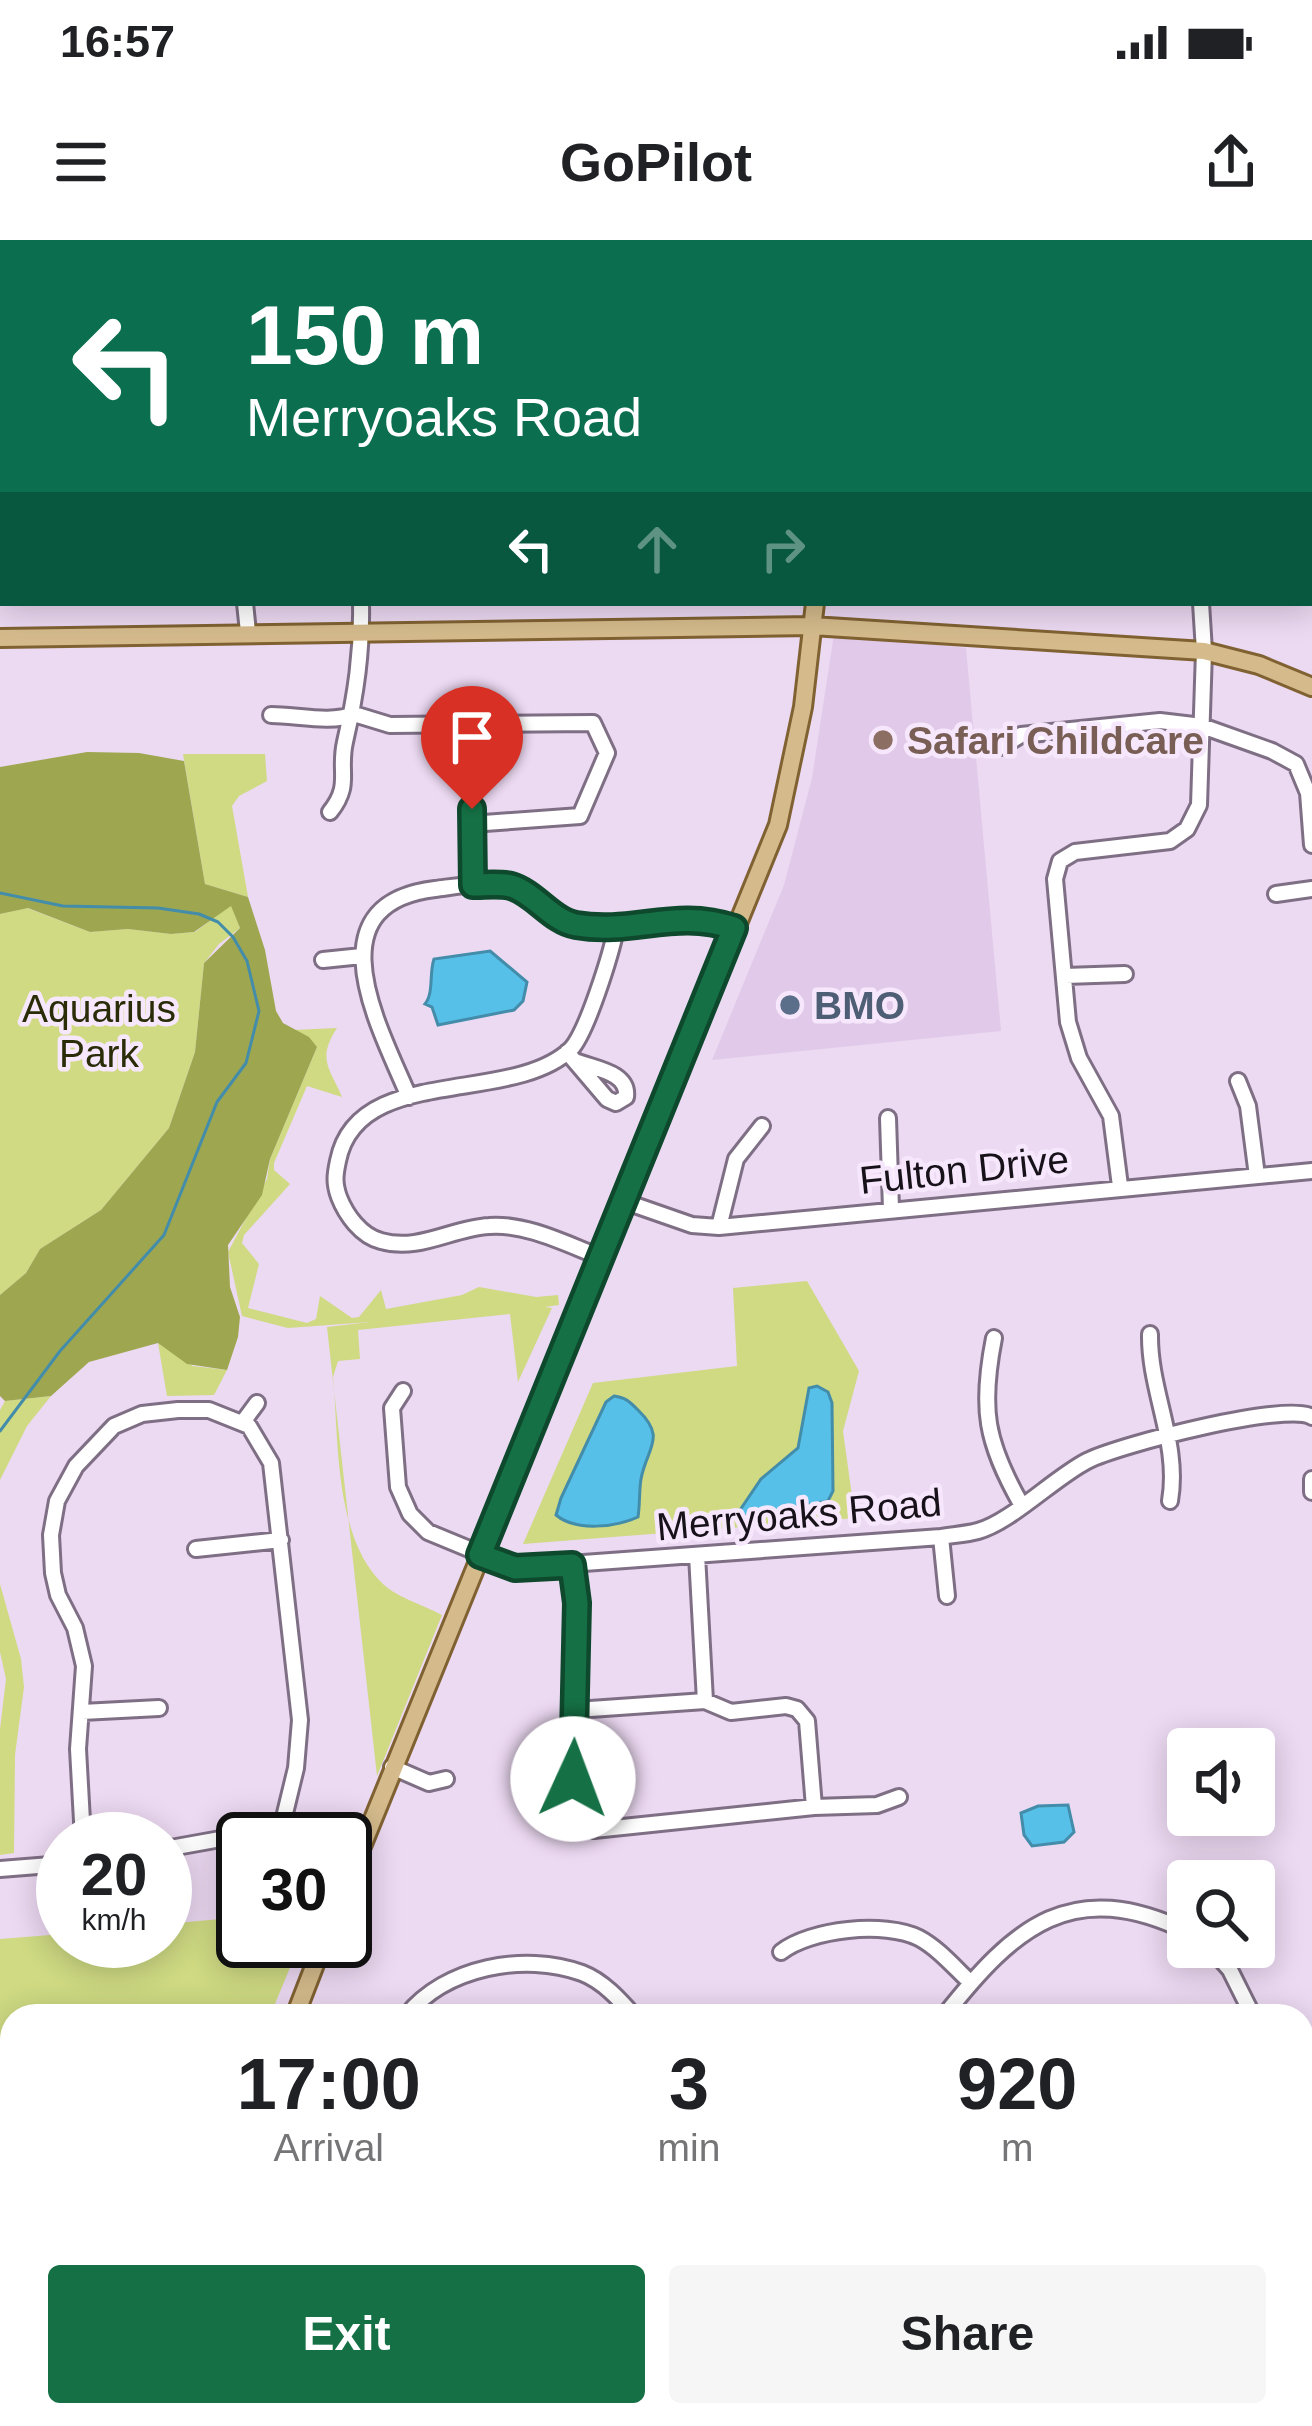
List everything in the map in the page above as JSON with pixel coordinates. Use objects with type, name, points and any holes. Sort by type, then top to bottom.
[{"type":"main road","points":[[372,1813],[778,825],[803,707],[814,606]]},
{"type":"main road","points":[[0,638],[812,626],[1204,651],[1259,665],[1312,687]]},
{"type":"main road","points":[[300,2004],[314,1968]]},
{"type":"street","points":[[244,606],[248,632]]},
{"type":"street","points":[[331,812],[345,793],[344,747],[354,714],[361,606]]},
{"type":"street","points":[[1120,1186],[1111,1116],[1079,1058],[1068,1022],[1055,879],[1060,860],[1075,852],[1170,842],[1187,829],[1199,806],[1201,606]]},
{"type":"street","points":[[272,715],[340,720],[354,714],[390,725],[467,727],[593,723],[607,753],[580,815],[471,824]]},
{"type":"street","points":[[1000,747],[1021,735],[1160,721],[1202,726],[1296,764],[1308,793],[1312,844]]},
{"type":"street","points":[[467,727],[473,778],[473,885]]},
{"type":"street","points":[[409,1097],[368,1004],[362,956],[369,930],[386,906],[415,892],[512,886],[568,924],[616,929],[703,918],[734,928]]},
{"type":"street","points":[[1276,894],[1312,889]]},
{"type":"street","points":[[603,1258],[528,1230],[490,1225],[409,1245],[377,1241],[347,1216],[334,1181],[341,1143],[365,1112],[573,1057],[616,929]]},
{"type":"street","points":[[323,960],[362,956]]},
{"type":"street","points":[[1065,976],[1125,974]]},
{"type":"street","points":[[1238,1081],[1248,1106],[1257,1176]]},
{"type":"street","points":[[888,1118],[891,1209]]},
{"type":"street","points":[[719,1228],[736,1159],[762,1126]]},
{"type":"street","name":"Fulton Drive","points":[[626,1202],[692,1225],[719,1228],[1312,1171]]},
{"type":"street","points":[[1150,1334],[1149,1360],[1175,1473],[1170,1501]]},
{"type":"street","points":[[994,1338],[986,1379],[987,1414],[996,1460],[1021,1504]]},
{"type":"street","name":"Merryoaks Road","points":[[403,1391],[392,1408],[398,1486],[410,1514],[428,1532],[515,1568],[941,1537],[982,1530],[1109,1450],[1266,1414],[1305,1412],[1312,1418]]},
{"type":"street","points":[[243,1422],[256,1403]]},
{"type":"street","points":[[82,1812],[78,1749],[83,1666],[79,1643],[58,1595],[50,1552],[57,1501],[103,1435],[125,1420],[209,1409],[249,1426],[272,1463],[300,1720],[286,1812]]},
{"type":"street","points":[[1312,1479],[1312,1492]]},
{"type":"street","points":[[941,1537],[947,1596]]},
{"type":"street","points":[[196,1549],[281,1540]]},
{"type":"street","points":[[697,1555],[705,1701]]},
{"type":"street","points":[[572,1565],[577,1603],[572,1814],[580,1825],[594,1830],[877,1804],[899,1797]]},
{"type":"street","points":[[576,1710],[705,1701],[731,1712],[797,1709],[807,1721],[814,1807]]},
{"type":"street","points":[[82,1712],[160,1708]]},
{"type":"street","points":[[392,1767],[429,1783],[446,1779]]},
{"type":"street","points":[[0,1869],[36,1866]]},
{"type":"street","points":[[953,2004],[1024,1930],[1065,1911],[1108,1910],[1167,1922]]},
{"type":"street","points":[[781,1952],[799,1937],[892,1928],[922,1940],[970,1982]]},
{"type":"street","points":[[415,2004],[462,1976],[501,1966],[543,1964],[586,1974],[623,2004]]},
{"type":"street","points":[[1229,1968],[1247,2004]]},
{"type":"shaded area","points":[[834,634],[966,648],[1001,1031],[712,1060],[784,885],[812,778]]},
{"type":"green space","points":[[87,752],[139,753],[184,761],[205,884],[248,897],[265,950],[276,1011],[283,1023],[317,1047],[270,1159],[262,1195],[228,1245],[230,1287],[240,1317],[227,1370],[187,1364],[158,1343],[89,1362],[51,1396],[5,1401],[0,1396],[0,1295],[26,1273],[40,1249],[101,1210],[169,1128],[195,1052],[204,963],[240,928],[231,906],[194,932],[171,934],[128,929],[90,932],[28,908],[0,914],[0,767]]},
{"type":"green space","points":[[183,754],[265,754],[267,781],[239,796],[232,806],[248,897],[205,884]]},
{"type":"green space","name":"Aquarius Park","points":[[231,905],[240,928],[204,963],[195,1052],[169,1128],[101,1210],[40,1249],[26,1273],[0,1295],[0,914],[27,908],[90,932],[128,929],[171,934],[195,932]]},
{"type":"green space","points":[[337,1028],[326,1056],[342,1097],[307,1086],[274,1163],[274,1170],[290,1184],[244,1235],[242,1243],[259,1264],[248,1308],[307,1323],[316,1319],[320,1296],[352,1318],[359,1317],[381,1290],[386,1309],[462,1295],[479,1287],[536,1297],[558,1295],[559,1305],[545,1307],[552,1308],[518,1382],[510,1314],[358,1330],[360,1359],[338,1361],[334,1389],[327,1327],[370,1322],[288,1328],[242,1316],[228,1252],[267,1179],[270,1159],[317,1047],[293,1030]]},
{"type":"green space","points":[[807,1281],[859,1371],[843,1431],[855,1518],[523,1544],[593,1383],[737,1366],[733,1288]]},
{"type":"green space","points":[[158,1343],[193,1366],[227,1370],[214,1395],[167,1396]]},
{"type":"green space","points":[[334,1389],[348,1518],[342,1486]]},
{"type":"green space","points":[[51,1396],[27,1426],[0,1480],[0,1410],[5,1401]]},
{"type":"green space","points":[[348,1518],[367,1564],[383,1584],[442,1615],[377,1776]]},
{"type":"green space","points":[[0,1584],[24,1687],[15,1755],[14,1853],[0,1855],[0,1729],[6,1679],[0,1652]]},
{"type":"green space","points":[[216,1919],[216,1968],[290,1968],[275,2004],[0,2004],[0,1939],[36,1936],[36,1968],[192,1968],[192,1922]]},
{"type":"water","points":[[490,951],[527,982],[523,1001],[514,1010],[438,1025],[432,1007],[425,1004],[434,959]]},
{"type":"water","points":[[817,1386],[828,1392],[832,1403],[833,1491],[828,1501],[746,1516],[738,1513],[761,1479],[798,1448],[809,1388]]},
{"type":"water","points":[[614,1396],[627,1400],[652,1428],[638,1517],[608,1525],[574,1524],[556,1515],[561,1498],[606,1402]]},
{"type":"water","points":[[1068,1805],[1074,1832],[1064,1842],[1032,1846],[1024,1835],[1021,1813],[1038,1806]]},
{"type":"waterway","points":[[0,893],[63,906],[158,908],[218,922],[247,961],[259,1011],[246,1063],[217,1102],[164,1235],[60,1351],[0,1431]]},
{"type":"place","name":"Safari Childcare","points":[[883,740]]},
{"type":"place","name":"BMO","points":[[790,1005]]},
{"type":"route","points":[[472,809],[473,885],[512,886],[568,924],[616,929],[703,918],[734,928],[480,1555],[515,1568],[572,1565],[577,1603],[573,1779]]}]
